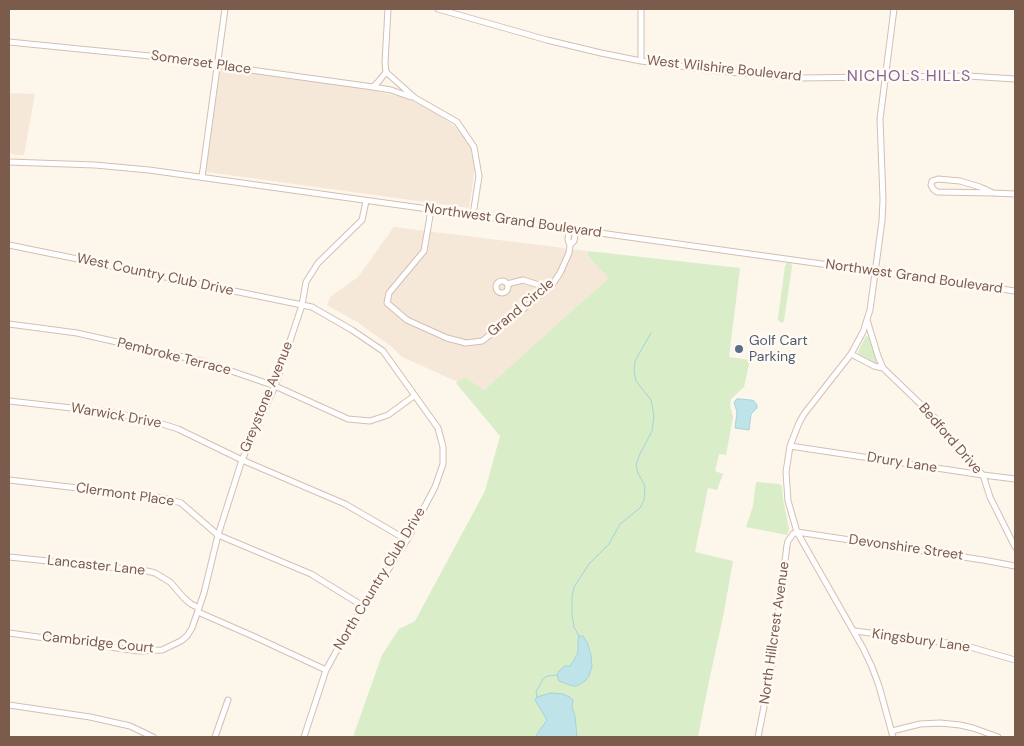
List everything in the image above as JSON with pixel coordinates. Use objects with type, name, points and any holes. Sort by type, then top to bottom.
[{"type":"street","points":[[202,177],[225,9]]},
{"type":"street","points":[[373,87],[386,72],[388,9]]},
{"type":"street","name":"West Wilshire Boulevard","points":[[438,9],[547,40],[601,53],[641,61],[718,71],[797,78],[968,76],[1015,79]]},
{"type":"street","points":[[641,9],[641,61]]},
{"type":"street","points":[[893,737],[872,667],[855,632],[797,532],[790,512],[787,491],[787,462],[790,446],[799,423],[851,354],[860,337],[870,308],[882,221],[880,119],[894,9]]},
{"type":"street","name":"Somerset Place","points":[[9,42],[150,56],[217,65],[373,87],[391,90],[415,98]]},
{"type":"street","points":[[386,72],[415,98],[457,122],[474,147],[479,176],[473,215]]},
{"type":"street","name":"Northwest Grand Boulevard","points":[[9,162],[95,165],[149,170],[1015,291]]},
{"type":"street","points":[[993,194],[980,187],[960,181],[938,179],[932,181],[931,185],[937,192],[993,194],[1015,194]]},
{"type":"street","name":"Greystone Avenue","points":[[199,610],[218,535],[242,460],[275,386],[302,306],[306,282],[318,262],[362,220],[366,201]]},
{"type":"street","name":"Grand Circle","points":[[431,210],[424,251],[389,293],[387,304],[407,320],[447,338],[466,343],[482,341],[552,285],[569,253],[569,229]]},
{"type":"street","name":"Grand Circle","points":[[570,245],[574,241],[576,230]]},
{"type":"street","name":"West Country Club Drive","points":[[9,245],[302,306]]},
{"type":"street","points":[[507,284],[522,280],[539,284],[547,289]]},
{"type":"street","name":"North Country Club Drive","points":[[302,306],[312,307],[352,330],[383,351],[438,428],[444,447],[443,464],[435,487],[407,540],[383,578],[362,606],[326,670],[304,737]]},
{"type":"street","name":"Bedford Drive","points":[[867,320],[883,368],[936,419],[983,476],[990,497],[1015,547]]},
{"type":"street","name":"Pembroke Terrace","points":[[9,324],[77,333],[205,362],[275,386],[348,419],[370,421],[388,415],[414,396]]},
{"type":"street","name":"Bedford Drive","points":[[851,354],[874,366],[883,368]]},
{"type":"street","name":"Warwick Drive","points":[[9,400],[108,412],[150,420],[178,429],[242,460],[345,504],[407,540]]},
{"type":"street","name":"Drury Lane","points":[[790,446],[983,476],[1015,479]]},
{"type":"street","name":"Clermont Place","points":[[9,480],[164,498],[182,503],[218,535],[311,574],[362,606]]},
{"type":"street","name":"Devonshire Street","points":[[797,532],[1015,566]]},
{"type":"street","name":"North Hillcrest Avenue","points":[[758,737],[772,666],[788,540],[797,532]]},
{"type":"street","name":"Lancaster Lane","points":[[9,557],[155,573],[170,582],[184,598],[199,610],[326,670]]},
{"type":"street","name":"Cambridge Court","points":[[9,632],[139,651],[162,650],[187,636],[199,610]]},
{"type":"street","name":"Kingsbury Lane","points":[[855,632],[963,645],[1015,660]]},
{"type":"street","points":[[215,737],[228,700]]},
{"type":"street","points":[[9,705],[90,717],[130,726],[153,737]]},
{"type":"street","points":[[892,731],[920,724],[946,723],[973,728],[998,737]]},
{"type":"shaded area","points":[[222,69],[361,88],[406,98],[431,110],[457,128],[470,146],[475,168],[469,208],[207,172],[205,170],[219,74]]},
{"type":"shaded area","points":[[9,93],[35,94],[24,155],[15,155],[9,152]]},
{"type":"shaded area","points":[[394,227],[588,251],[587,255],[610,278],[484,390],[465,377],[458,382],[402,357],[392,347],[357,322],[327,305],[330,297],[358,277]]},
{"type":"green space","points":[[588,251],[740,268],[729,357],[750,360],[744,387],[731,399],[730,405],[733,417],[726,455],[719,454],[715,471],[723,474],[717,490],[708,488],[695,552],[733,561],[698,737],[353,737],[382,655],[399,629],[415,621],[485,491],[500,436],[456,383],[465,377],[484,390],[609,278],[587,255]]},
{"type":"green space","points":[[787,263],[791,263],[792,266],[784,321],[782,323],[778,318]]},
{"type":"green space","points":[[866,336],[869,337],[877,363],[874,364],[859,355],[858,352]]},
{"type":"green space","points":[[756,482],[779,484],[782,486],[789,529],[787,535],[746,527],[753,506]]},
{"type":"water","points":[[737,399],[751,400],[757,405],[757,408],[751,414],[749,430],[735,428],[737,412],[734,402]]},
{"type":"water","points":[[579,636],[583,636],[588,644],[592,666],[589,676],[585,681],[577,686],[573,686],[559,681],[557,675],[565,666],[570,666],[577,655]]},
{"type":"water","points":[[551,693],[563,694],[573,700],[572,707],[577,737],[535,737],[547,720],[535,700],[537,697]]},
{"type":"waterway","points":[[579,636],[574,627],[572,614],[574,587],[589,564],[609,544],[620,524],[640,508],[644,500],[645,486],[636,465],[652,431],[654,416],[651,400],[636,381],[634,371],[635,361],[651,333]]},
{"type":"waterway","points":[[537,697],[536,692],[543,679],[547,676],[558,675]]},
{"type":"place","name":"Golf Cart Parking","points":[[739,349]]},
{"type":"district","name":"NICHOLS HILLS","points":[[909,77]]}]
